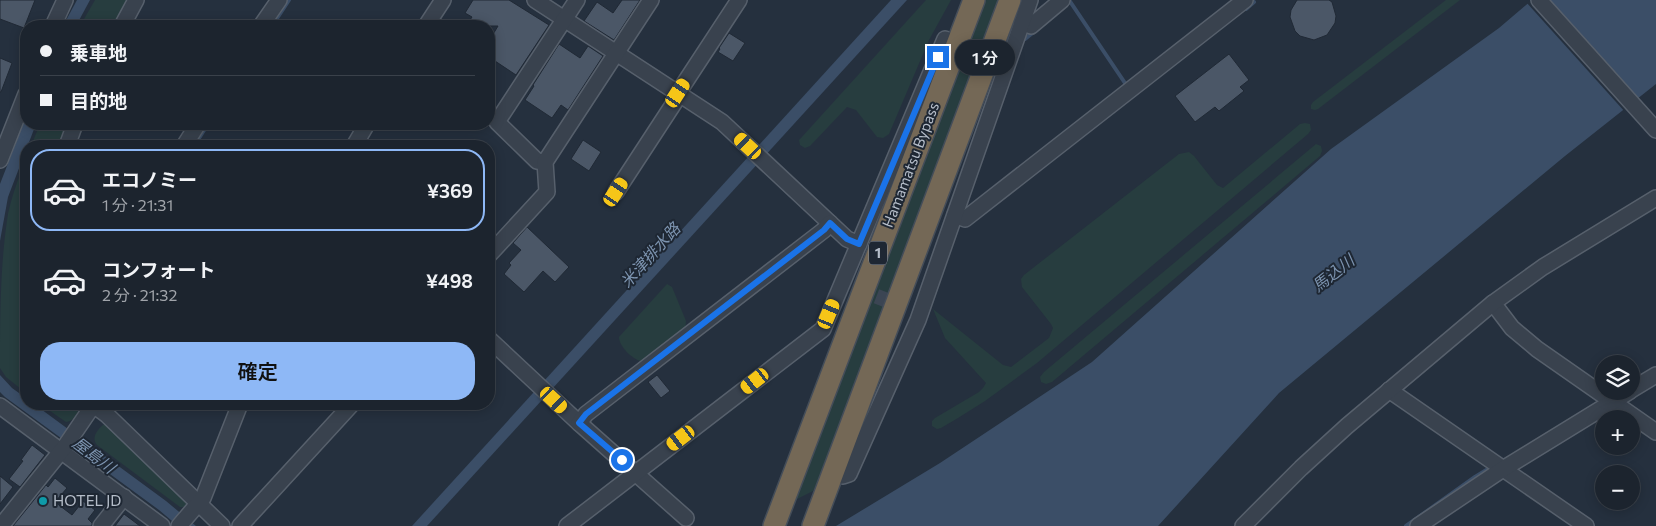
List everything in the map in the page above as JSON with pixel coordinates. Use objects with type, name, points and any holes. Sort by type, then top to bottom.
[{"type":"highway","name":"Hamamatsu Bypass","points":[[774,526],[974,0]]},
{"type":"highway","name":"1","points":[[813,526],[1010,0]]},
{"type":"street","points":[[56,20],[64,0]]},
{"type":"street","points":[[125,20],[136,0]]},
{"type":"street","points":[[265,20],[279,0]]},
{"type":"street","points":[[430,20],[443,0]]},
{"type":"street","points":[[535,0],[722,122],[847,239],[859,244]]},
{"type":"street","points":[[545,162],[537,161],[497,122],[577,0]]},
{"type":"street","points":[[495,248],[547,192],[545,162],[651,0]]},
{"type":"street","points":[[616,192],[739,0]]},
{"type":"street","points":[[830,480],[849,474],[914,310],[955,215],[1030,0]]},
{"type":"street","points":[[1022,23],[1031,26],[1062,0]]},
{"type":"street","points":[[955,215],[965,219],[1245,0]]},
{"type":"street","points":[[1539,0],[1656,130]]},
{"type":"street","points":[[567,526],[823,329],[848,285],[859,244],[945,39],[957,44]]},
{"type":"street","points":[[0,160],[20,109]]},
{"type":"street","points":[[1243,526],[1301,468],[1492,303],[1543,267],[1656,198]]},
{"type":"street","points":[[579,423],[586,414],[824,230],[830,223]]},
{"type":"street","points":[[1492,303],[1512,328],[1537,348],[1656,432]]},
{"type":"street","points":[[495,344],[579,423],[686,518]]},
{"type":"street","points":[[1640,385],[1656,375]]},
{"type":"street","points":[[1389,390],[1586,526]]},
{"type":"street","points":[[1418,526],[1503,469],[1616,400]]},
{"type":"street","points":[[0,406],[63,448],[162,526]]},
{"type":"street","points":[[1,526],[63,448],[89,410]]},
{"type":"street","points":[[100,410],[196,506],[222,526]]},
{"type":"street","points":[[179,526],[203,498],[238,410]]},
{"type":"street","points":[[240,526],[346,410]]},
{"type":"street","points":[[101,526],[124,497]]},
{"type":"green space","points":[[95,0],[127,0],[117,20],[83,20]]},
{"type":"green space","points":[[926,0],[951,0],[929,40],[889,134],[883,138],[877,137],[856,110],[847,107],[810,146],[805,148],[800,145],[799,140]]},
{"type":"green space","points":[[983,0],[1000,0],[822,474],[813,491],[797,499],[796,494]]},
{"type":"green space","points":[[1446,0],[1460,0],[1318,109],[1311,109],[1313,102]]},
{"type":"green space","points":[[1300,124],[1310,124],[1311,130],[1308,134],[1037,363],[958,418],[941,428],[937,429],[932,426],[932,421],[935,418],[979,392],[986,383],[945,338],[933,309],[1003,365],[1011,367],[1049,338],[1053,328],[1022,287],[1021,279],[1024,275],[1179,154],[1189,152],[1217,185],[1223,188]]},
{"type":"green space","points":[[38,130],[65,130],[61,140],[33,140]]},
{"type":"green space","points":[[1316,144],[1321,146],[1320,156],[1052,382],[1046,384],[1041,382],[1040,377],[1044,372]]},
{"type":"green space","points":[[20,174],[20,388],[6,377],[0,368],[3,252],[8,214]]},
{"type":"green space","points":[[667,284],[672,287],[686,321],[685,331],[644,362],[640,361],[624,349],[619,337]]},
{"type":"green space","points":[[49,410],[78,410],[71,420],[66,422]]},
{"type":"green space","points":[[103,425],[107,425],[188,502],[185,507],[180,507],[97,445],[95,437]]},
{"type":"water","points":[[77,0],[90,0],[79,20],[66,20]]},
{"type":"water","points":[[891,0],[907,0],[427,526],[412,526]]},
{"type":"water","name":"馬込川","points":[[1532,0],[1656,0],[1656,84],[1565,156],[1279,393],[1158,526],[836,526],[940,463],[1092,362],[1331,149],[1499,28]]},
{"type":"water","points":[[21,130],[34,130],[30,140],[20,140],[20,166],[8,197],[0,241],[0,184]]},
{"type":"water","points":[[0,375],[20,394],[20,408],[5,397],[0,392]]},
{"type":"water","name":"屋島川","points":[[23,410],[42,410],[166,501],[196,526],[178,526]]},
{"type":"pier","points":[[1528,0],[1545,0],[1637,102],[1625,112],[1526,2]]},
{"type":"building","points":[[0,0],[35,0],[27,20],[20,20],[20,26],[0,19]]},
{"type":"building","points":[[473,0],[509,0],[549,25],[516,75],[495,61],[495,31],[498,26],[495,26],[495,20],[470,20],[472,17],[465,13]]},
{"type":"building","points":[[622,0],[640,0],[614,40],[584,21],[597,2],[613,13]]},
{"type":"building","points":[[1297,0],[1329,0],[1332,2],[1336,16],[1335,23],[1327,35],[1314,40],[1300,36],[1295,31],[1290,17],[1291,10]]},
{"type":"building","points":[[729,33],[745,43],[733,61],[718,52]]},
{"type":"building","points":[[559,44],[580,58],[588,46],[603,56],[568,110],[561,105],[552,118],[525,100]]},
{"type":"building","points":[[1229,54],[1249,80],[1240,87],[1244,91],[1219,111],[1215,107],[1195,122],[1175,96]]},
{"type":"building","points":[[0,58],[12,63],[1,92],[0,92]]},
{"type":"building","points":[[583,140],[601,152],[589,171],[571,159]]},
{"type":"building","points":[[527,227],[569,267],[555,282],[543,271],[524,292],[504,274],[511,265],[509,263],[521,250],[513,243]]},
{"type":"building","points":[[657,375],[670,391],[661,398],[648,382]]},
{"type":"building","points":[[32,445],[45,455],[20,487],[9,479],[23,461],[21,460]]},
{"type":"building","points":[[0,476],[13,487],[0,504]]},
{"type":"building","name":"HOTEL JD","points":[[55,478],[67,488],[55,502],[72,515],[83,501],[95,510],[88,519],[92,526],[13,526],[46,485],[48,487]]},
{"type":"building","points":[[124,514],[140,526],[115,526]]},
{"type":"waterway","points":[[276,20],[289,0]]},
{"type":"waterway","points":[[1069,0],[1127,86]]},
{"type":"waterway","points":[[1246,9],[1254,2]]},
{"type":"waterway","points":[[1025,39],[1035,31]]},
{"type":"waterway","points":[[198,140],[204,130]]},
{"type":"waterway","points":[[1406,526],[1493,466]]},
{"type":"tunnel","points":[[855,288],[907,308]]},
{"type":"place","name":"HOTEL JD","points":[[43,501]]},
{"type":"route","points":[[622,460],[579,423],[586,414],[824,230],[830,223],[847,239],[859,244],[938,57]]},
{"type":"water label","name":"米津排水路","points":[[650,255]]}]
